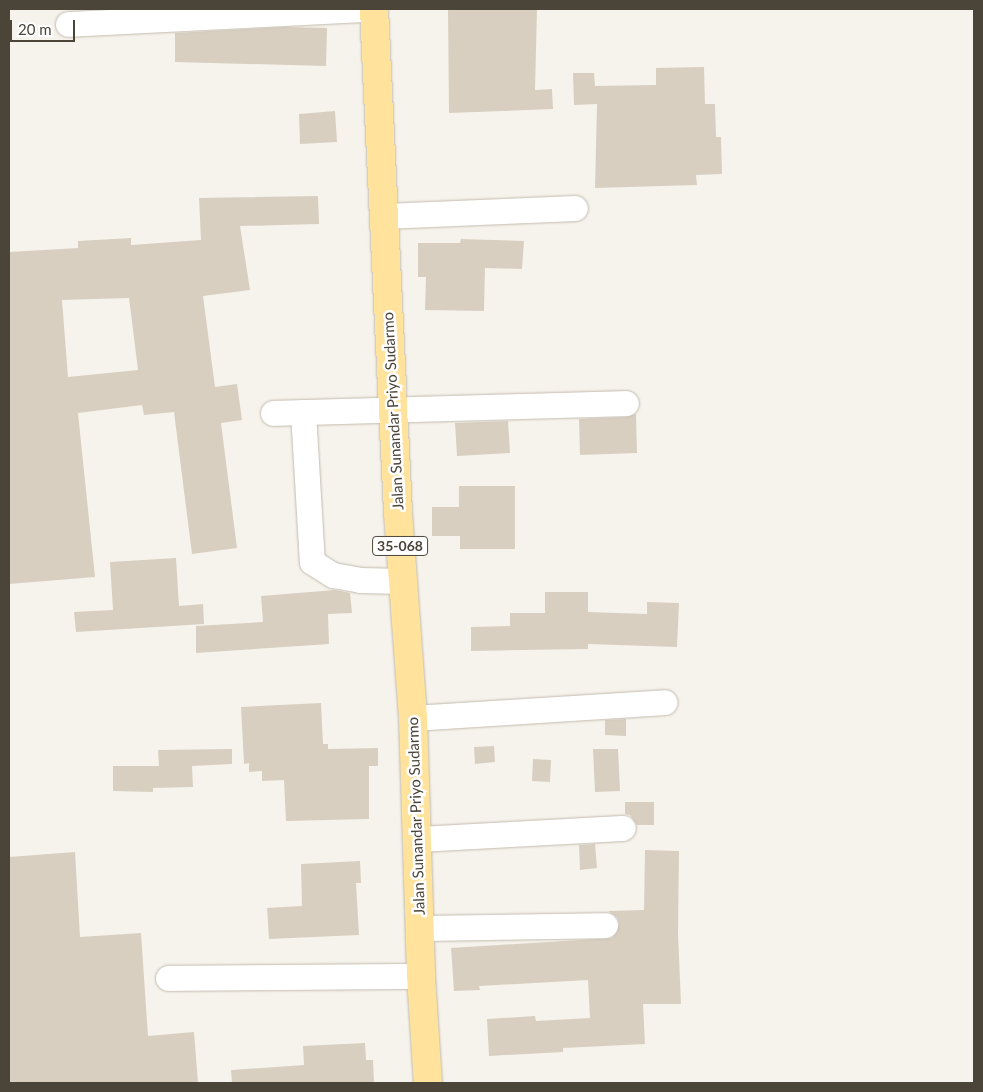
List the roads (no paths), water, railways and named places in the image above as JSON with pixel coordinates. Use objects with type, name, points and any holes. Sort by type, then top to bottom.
[{"type":"main road","name":"Jalan Sunandar Priyo Sudarmo","points":[[374,9],[392,409],[413,718],[419,928],[428,1083]]},
{"type":"street","points":[[68,24],[362,9]]},
{"type":"street","points":[[384,216],[575,208]]},
{"type":"street","points":[[273,413],[626,403]]},
{"type":"street","points":[[302,412],[312,562],[333,574],[360,580],[403,581]]},
{"type":"street","points":[[413,718],[664,702]]},
{"type":"street","points":[[417,839],[623,828]]},
{"type":"street","points":[[419,928],[605,924]]},
{"type":"street","points":[[168,978],[421,976]]}]
